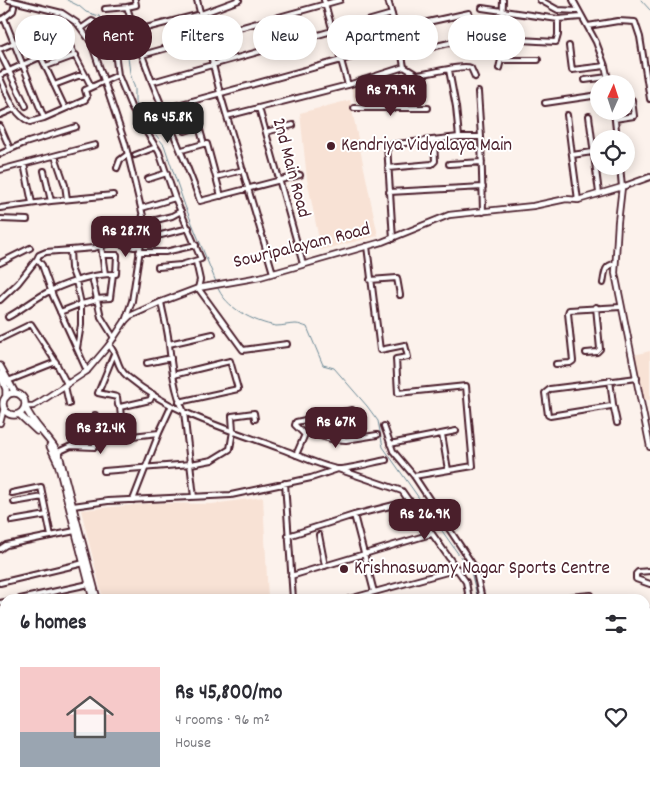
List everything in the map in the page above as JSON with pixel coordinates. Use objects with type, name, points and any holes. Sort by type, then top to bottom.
[{"type":"main road","points":[[0,366],[15,393],[23,398],[28,413],[58,452],[63,464],[75,531],[92,594]]},
{"type":"main road","points":[[0,374],[6,389],[6,397],[2,408],[8,413],[18,414],[34,428],[53,450],[96,594]]},
{"type":"main road","points":[[6,397],[15,393]]},
{"type":"main road","points":[[18,414],[25,406]]},
{"type":"street","points":[[9,0],[62,12],[82,28],[91,42],[128,154],[142,208],[144,224],[132,301],[125,321]]},
{"type":"street","points":[[105,10],[136,5],[135,0]]},
{"type":"street","points":[[197,0],[200,14]]},
{"type":"street","points":[[152,26],[200,14],[228,2],[239,0]]},
{"type":"street","points":[[243,26],[325,2],[340,0]]},
{"type":"street","points":[[388,0],[392,14],[388,15]]},
{"type":"street","points":[[502,15],[503,0]]},
{"type":"street","points":[[540,0],[558,10],[578,11]]},
{"type":"street","points":[[573,0],[596,42],[607,75]]},
{"type":"street","points":[[325,2],[328,15]]},
{"type":"street","points":[[14,7],[13,11],[2,19],[14,43],[44,118]]},
{"type":"street","points":[[127,7],[129,15]]},
{"type":"street","points":[[482,8],[558,19],[581,17]]},
{"type":"street","points":[[438,19],[469,13],[475,33],[475,37],[438,46]]},
{"type":"street","points":[[525,40],[556,42],[558,19]]},
{"type":"street","points":[[82,28],[92,21],[115,52],[118,75],[132,109],[156,147],[175,198],[196,245],[200,259],[196,262],[170,267],[158,267]]},
{"type":"street","points":[[588,26],[618,21],[635,22],[640,37],[650,99]]},
{"type":"street","points":[[152,82],[327,32]]},
{"type":"street","points":[[0,50],[14,43]]},
{"type":"street","points":[[569,46],[572,70],[605,66]]},
{"type":"street","points":[[0,54],[26,106]]},
{"type":"street","points":[[46,66],[76,55],[91,86]]},
{"type":"street","points":[[37,60],[0,77],[14,110],[30,122],[85,100],[87,97],[84,90],[118,75]]},
{"type":"street","points":[[43,60],[65,108]]},
{"type":"street","points":[[144,60],[182,150],[200,201],[300,175]]},
{"type":"street","points":[[211,60],[273,273]]},
{"type":"street","points":[[163,109],[340,60],[348,85]]},
{"type":"street","points":[[403,60],[404,67]]},
{"type":"street","points":[[499,68],[501,60]]},
{"type":"street","points":[[525,60],[538,60]]},
{"type":"street","points":[[644,61],[650,60]]},
{"type":"street","points":[[227,116],[348,85],[404,67],[417,75],[449,70],[465,65],[471,68],[475,77]]},
{"type":"street","points":[[449,70],[459,137]]},
{"type":"street","points":[[54,85],[78,76],[86,76]]},
{"type":"street","points":[[585,80],[590,79]]},
{"type":"street","points":[[478,92],[483,212]]},
{"type":"street","points":[[545,103],[590,97]]},
{"type":"street","points":[[185,131],[198,127],[191,101]]},
{"type":"street","name":"2nd Main Road","points":[[260,108],[302,264]]},
{"type":"street","points":[[354,108],[428,108]]},
{"type":"street","points":[[0,115],[14,110]]},
{"type":"street","points":[[568,115],[578,200]]},
{"type":"street","points":[[589,116],[592,130]]},
{"type":"street","points":[[266,132],[293,125]]},
{"type":"street","points":[[0,154],[76,127]]},
{"type":"street","points":[[1,129],[10,149]]},
{"type":"street","points":[[200,130],[204,144],[207,144],[221,196]]},
{"type":"street","points":[[393,239],[387,145],[459,137],[481,137]]},
{"type":"street","points":[[388,168],[432,164],[435,161],[434,141]]},
{"type":"street","points":[[182,150],[204,144]]},
{"type":"street","points":[[0,170],[95,145]]},
{"type":"street","points":[[135,155],[156,147]]},
{"type":"street","points":[[572,155],[590,153]]},
{"type":"street","points":[[117,168],[120,160],[128,154]]},
{"type":"street","points":[[55,156],[65,186],[66,199]]},
{"type":"street","points":[[449,164],[482,162]]},
{"type":"street","points":[[24,164],[32,203]]},
{"type":"street","points":[[216,177],[243,170]]},
{"type":"street","points":[[44,171],[51,201]]},
{"type":"street","points":[[148,179],[167,173]]},
{"type":"street","points":[[598,175],[599,193]]},
{"type":"street","points":[[621,175],[622,187],[615,273],[650,447]]},
{"type":"street","name":"Sowripalayam Road","points":[[25,406],[33,406],[87,371],[110,345],[125,321],[138,312],[198,288],[209,284],[260,277],[393,239],[449,215],[578,200],[650,177]]},
{"type":"street","points":[[389,192],[483,187]]},
{"type":"street","points":[[0,208],[113,195]]},
{"type":"street","points":[[142,208],[175,198]]},
{"type":"street","points":[[156,220],[181,212]]},
{"type":"street","points":[[0,218],[27,220]]},
{"type":"street","points":[[142,238],[189,228]]},
{"type":"street","points":[[0,300],[18,283],[39,255],[46,252],[94,248],[113,242],[134,247],[140,246]]},
{"type":"street","points":[[139,252],[165,252],[196,245]]},
{"type":"street","points":[[101,246],[105,274]]},
{"type":"street","points":[[367,246],[380,350],[405,345],[408,357],[396,359],[398,393],[466,386],[473,466],[414,476]]},
{"type":"street","points":[[0,263],[30,248]]},
{"type":"street","points":[[70,250],[71,268],[81,304],[81,325],[77,348]]},
{"type":"street","points":[[60,312],[81,304],[110,298],[113,274],[116,274],[117,255],[102,255]]},
{"type":"street","points":[[37,259],[42,264],[60,312],[87,371]]},
{"type":"street","points":[[196,262],[200,280],[198,288],[243,350],[287,344]]},
{"type":"street","points":[[603,283],[606,268],[609,264],[615,264]]},
{"type":"street","points":[[8,317],[51,290],[76,281],[113,274]]},
{"type":"street","points":[[92,278],[101,317],[114,338]]},
{"type":"street","points":[[370,280],[397,278],[400,295]]},
{"type":"street","points":[[161,302],[173,375],[179,402],[184,412],[194,497]]},
{"type":"street","points":[[586,353],[600,350],[596,307]]},
{"type":"street","points":[[556,364],[573,361],[569,310],[621,307]]},
{"type":"street","points":[[0,339],[31,324],[56,362],[66,385],[69,404]]},
{"type":"street","points":[[169,344],[212,334]]},
{"type":"street","points":[[110,345],[115,352],[121,371],[171,407],[233,432],[402,491],[431,534],[458,569],[466,582],[468,594]]},
{"type":"street","points":[[115,352],[98,393],[117,397],[119,400],[118,405],[120,407],[123,437],[159,433]]},
{"type":"street","points":[[148,363],[171,358]]},
{"type":"street","points":[[173,375],[230,361],[238,389],[179,402]]},
{"type":"street","points":[[8,381],[56,362]]},
{"type":"street","points":[[613,404],[607,408],[550,416],[548,414],[545,393],[550,388],[637,378]]},
{"type":"street","points":[[610,380],[617,423]]},
{"type":"street","points":[[120,407],[150,400],[153,394]]},
{"type":"street","points":[[133,500],[171,407]]},
{"type":"street","points":[[0,422],[2,408]]},
{"type":"street","points":[[352,410],[296,422],[294,425],[304,434],[306,432],[330,439],[346,440],[377,435]]},
{"type":"street","points":[[104,470],[191,464],[212,460],[230,450],[233,432],[232,416],[254,413],[255,419]]},
{"type":"street","points":[[58,452],[71,446],[95,447],[95,415]]},
{"type":"street","points":[[384,426],[392,451],[414,476],[475,568],[481,594]]},
{"type":"street","points":[[390,444],[456,431]]},
{"type":"street","points":[[296,454],[304,434]]},
{"type":"street","points":[[442,434],[448,470]]},
{"type":"street","points":[[71,507],[108,501],[231,495],[310,478],[338,469],[386,460]]},
{"type":"street","points":[[285,483],[294,594]]},
{"type":"street","points":[[12,493],[41,487],[51,536]]},
{"type":"street","points":[[14,502],[43,497]]},
{"type":"street","points":[[288,536],[354,515],[410,501]]},
{"type":"street","points":[[12,521],[47,515]]},
{"type":"street","points":[[354,515],[374,592]]},
{"type":"street","points":[[0,549],[6,545],[75,531]]},
{"type":"street","points":[[292,576],[431,534]]},
{"type":"street","points":[[319,536],[325,566]]},
{"type":"street","points":[[0,583],[84,563]]},
{"type":"street","points":[[367,594],[458,569]]},
{"type":"street","points":[[650,571],[638,572],[636,574],[636,579],[650,584]]},
{"type":"street","points":[[46,594],[89,584]]},
{"type":"shaded area","points":[[378,80],[381,95],[355,101],[351,88]]},
{"type":"shaded area","name":"Kendriya Vidyalaya Main","points":[[350,100],[378,236],[321,250],[307,179],[300,113]]},
{"type":"shaded area","points":[[650,351],[650,400],[644,400],[634,355]]},
{"type":"shaded area","points":[[263,497],[268,594],[102,594],[81,510],[155,503],[212,504]]},
{"type":"waterway","points":[[67,0],[86,12],[99,16],[123,45],[128,57],[135,89],[135,102],[147,124],[164,145],[185,206],[216,282]]},
{"type":"waterway","points":[[641,0],[650,10]]},
{"type":"waterway","points":[[217,286],[226,301],[241,313],[276,326],[296,324],[307,327],[323,365],[334,368],[378,421],[383,447],[471,572],[477,594]]},
{"type":"place","name":"Kendriya Vidyalaya Main","points":[[331,146]]},
{"type":"place","name":"Krishnaswamy Nagar Sports Centre","points":[[344,569]]}]
